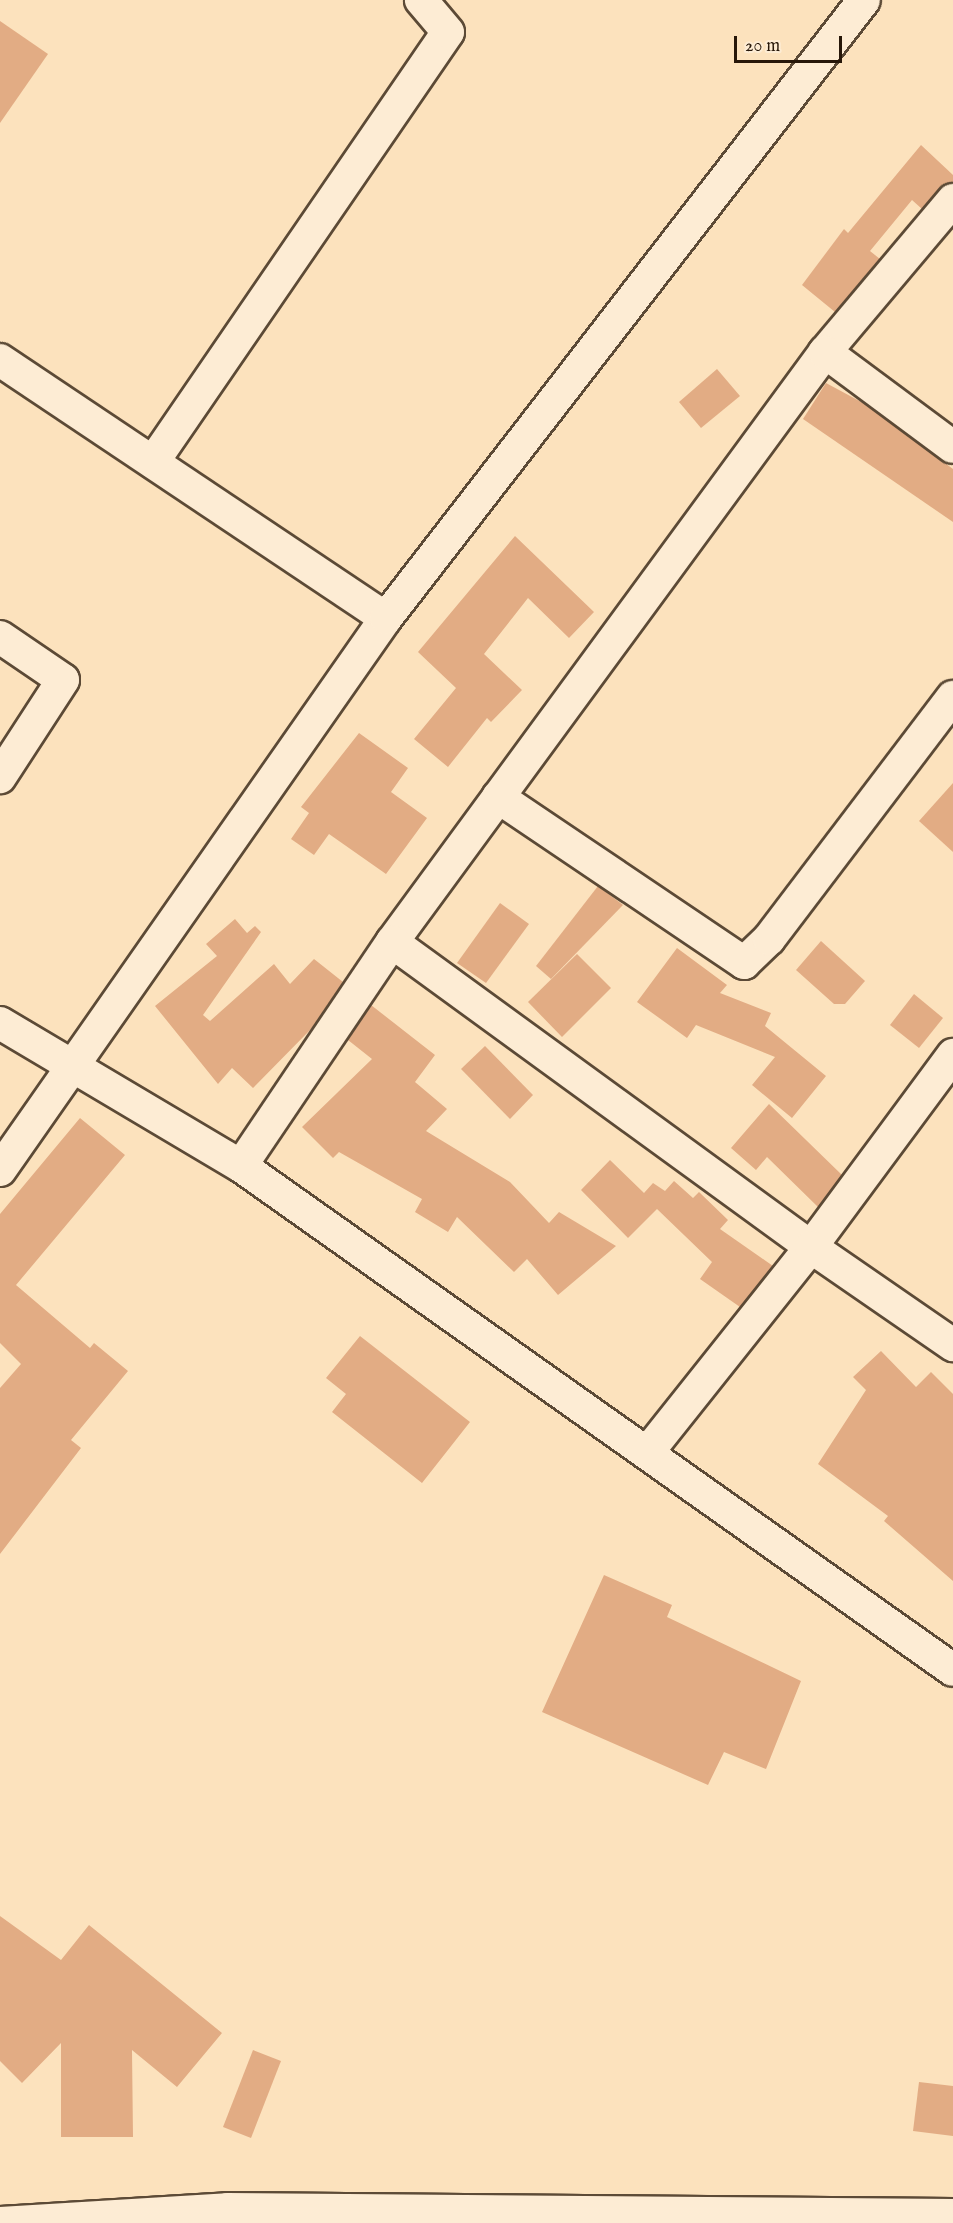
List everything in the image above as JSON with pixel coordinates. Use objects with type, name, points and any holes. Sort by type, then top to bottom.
[{"type":"street","points":[[153,462],[448,32],[421,0]]},
{"type":"street","points":[[0,1170],[68,1067],[386,618],[864,0]]},
{"type":"street","points":[[241,1166],[392,942],[825,352],[953,200]]},
{"type":"street","points":[[825,352],[953,447]]},
{"type":"street","points":[[0,360],[386,618]]},
{"type":"street","points":[[0,638],[63,680],[0,777]]},
{"type":"street","points":[[498,797],[744,963],[769,939],[953,697]]},
{"type":"street","points":[[392,942],[811,1247],[953,1344]]},
{"type":"street","points":[[0,1023],[68,1067],[241,1166],[953,1670]]},
{"type":"street","points":[[647,1453],[811,1247],[953,1055]]},
{"type":"street","points":[[0,2223],[225,2216],[859,2218],[953,2215]]},
{"type":"building","points":[[0,21],[48,54],[0,123]]},
{"type":"building","points":[[921,145],[953,175],[953,182],[940,188],[922,209],[912,200],[870,251],[880,259],[835,312],[802,285],[844,229],[848,233]]},
{"type":"building","points":[[717,369],[740,396],[701,428],[679,402]]},
{"type":"building","points":[[826,383],[865,404],[953,469],[953,522],[803,419]]},
{"type":"building","points":[[515,536],[594,612],[569,638],[528,598],[484,654],[522,690],[491,722],[487,718],[448,767],[414,739],[456,688],[418,652]]},
{"type":"building","points":[[359,733],[408,768],[391,792],[427,818],[386,874],[329,834],[314,855],[291,839],[309,813],[301,807]]},
{"type":"building","points":[[953,783],[953,852],[919,821]]},
{"type":"building","points":[[598,886],[623,905],[551,979],[536,966]]},
{"type":"building","points":[[500,903],[529,924],[486,983],[457,963]]},
{"type":"building","points":[[235,919],[247,933],[255,926],[261,932],[203,1015],[210,1021],[274,964],[290,984],[314,959],[343,982],[312,1028],[253,1088],[232,1068],[218,1084],[155,1006],[217,956],[206,944]]},
{"type":"building","points":[[821,941],[865,981],[845,1004],[834,1004],[796,970]]},
{"type":"building","points":[[677,948],[727,985],[720,993],[771,1013],[765,1026],[826,1076],[792,1118],[752,1085],[775,1057],[696,1025],[687,1038],[637,1002]]},
{"type":"building","points":[[577,954],[611,988],[562,1037],[528,1002]]},
{"type":"building","points":[[914,994],[943,1018],[919,1048],[890,1025]]},
{"type":"building","points":[[371,1005],[435,1055],[415,1082],[447,1109],[426,1131],[510,1182],[549,1223],[559,1212],[616,1246],[558,1295],[527,1259],[514,1272],[457,1217],[448,1232],[415,1212],[422,1199],[339,1152],[333,1158],[302,1127],[372,1059],[348,1040]]},
{"type":"building","points":[[485,1046],[533,1095],[510,1119],[461,1069]]},
{"type":"building","points":[[769,1104],[842,1175],[818,1207],[767,1157],[756,1170],[731,1148]]},
{"type":"building","points":[[80,1118],[125,1155],[16,1285],[90,1348],[94,1343],[128,1371],[71,1440],[81,1448],[0,1554],[0,1388],[21,1364],[0,1343],[0,1214]]},
{"type":"building","points":[[610,1160],[644,1193],[653,1183],[665,1191],[674,1181],[693,1198],[699,1192],[728,1220],[720,1229],[773,1266],[740,1307],[700,1279],[712,1262],[657,1209],[628,1238],[581,1190]]},
{"type":"building","points":[[360,1336],[470,1422],[422,1483],[332,1412],[346,1394],[326,1378]]},
{"type":"building","points":[[881,1351],[916,1387],[931,1372],[953,1394],[953,1581],[884,1521],[888,1516],[818,1464],[866,1390],[853,1377]]},
{"type":"building","points":[[604,1575],[672,1605],[667,1617],[801,1681],[766,1769],[724,1752],[708,1785],[542,1712]]},
{"type":"building","points":[[0,1916],[61,1960],[89,1925],[222,2033],[177,2087],[132,2050],[133,2137],[61,2137],[61,2043],[22,2083],[0,2061]]},
{"type":"building","points":[[253,2050],[281,2061],[251,2138],[223,2127]]},
{"type":"building","points":[[919,2082],[953,2086],[953,2136],[913,2131]]}]
